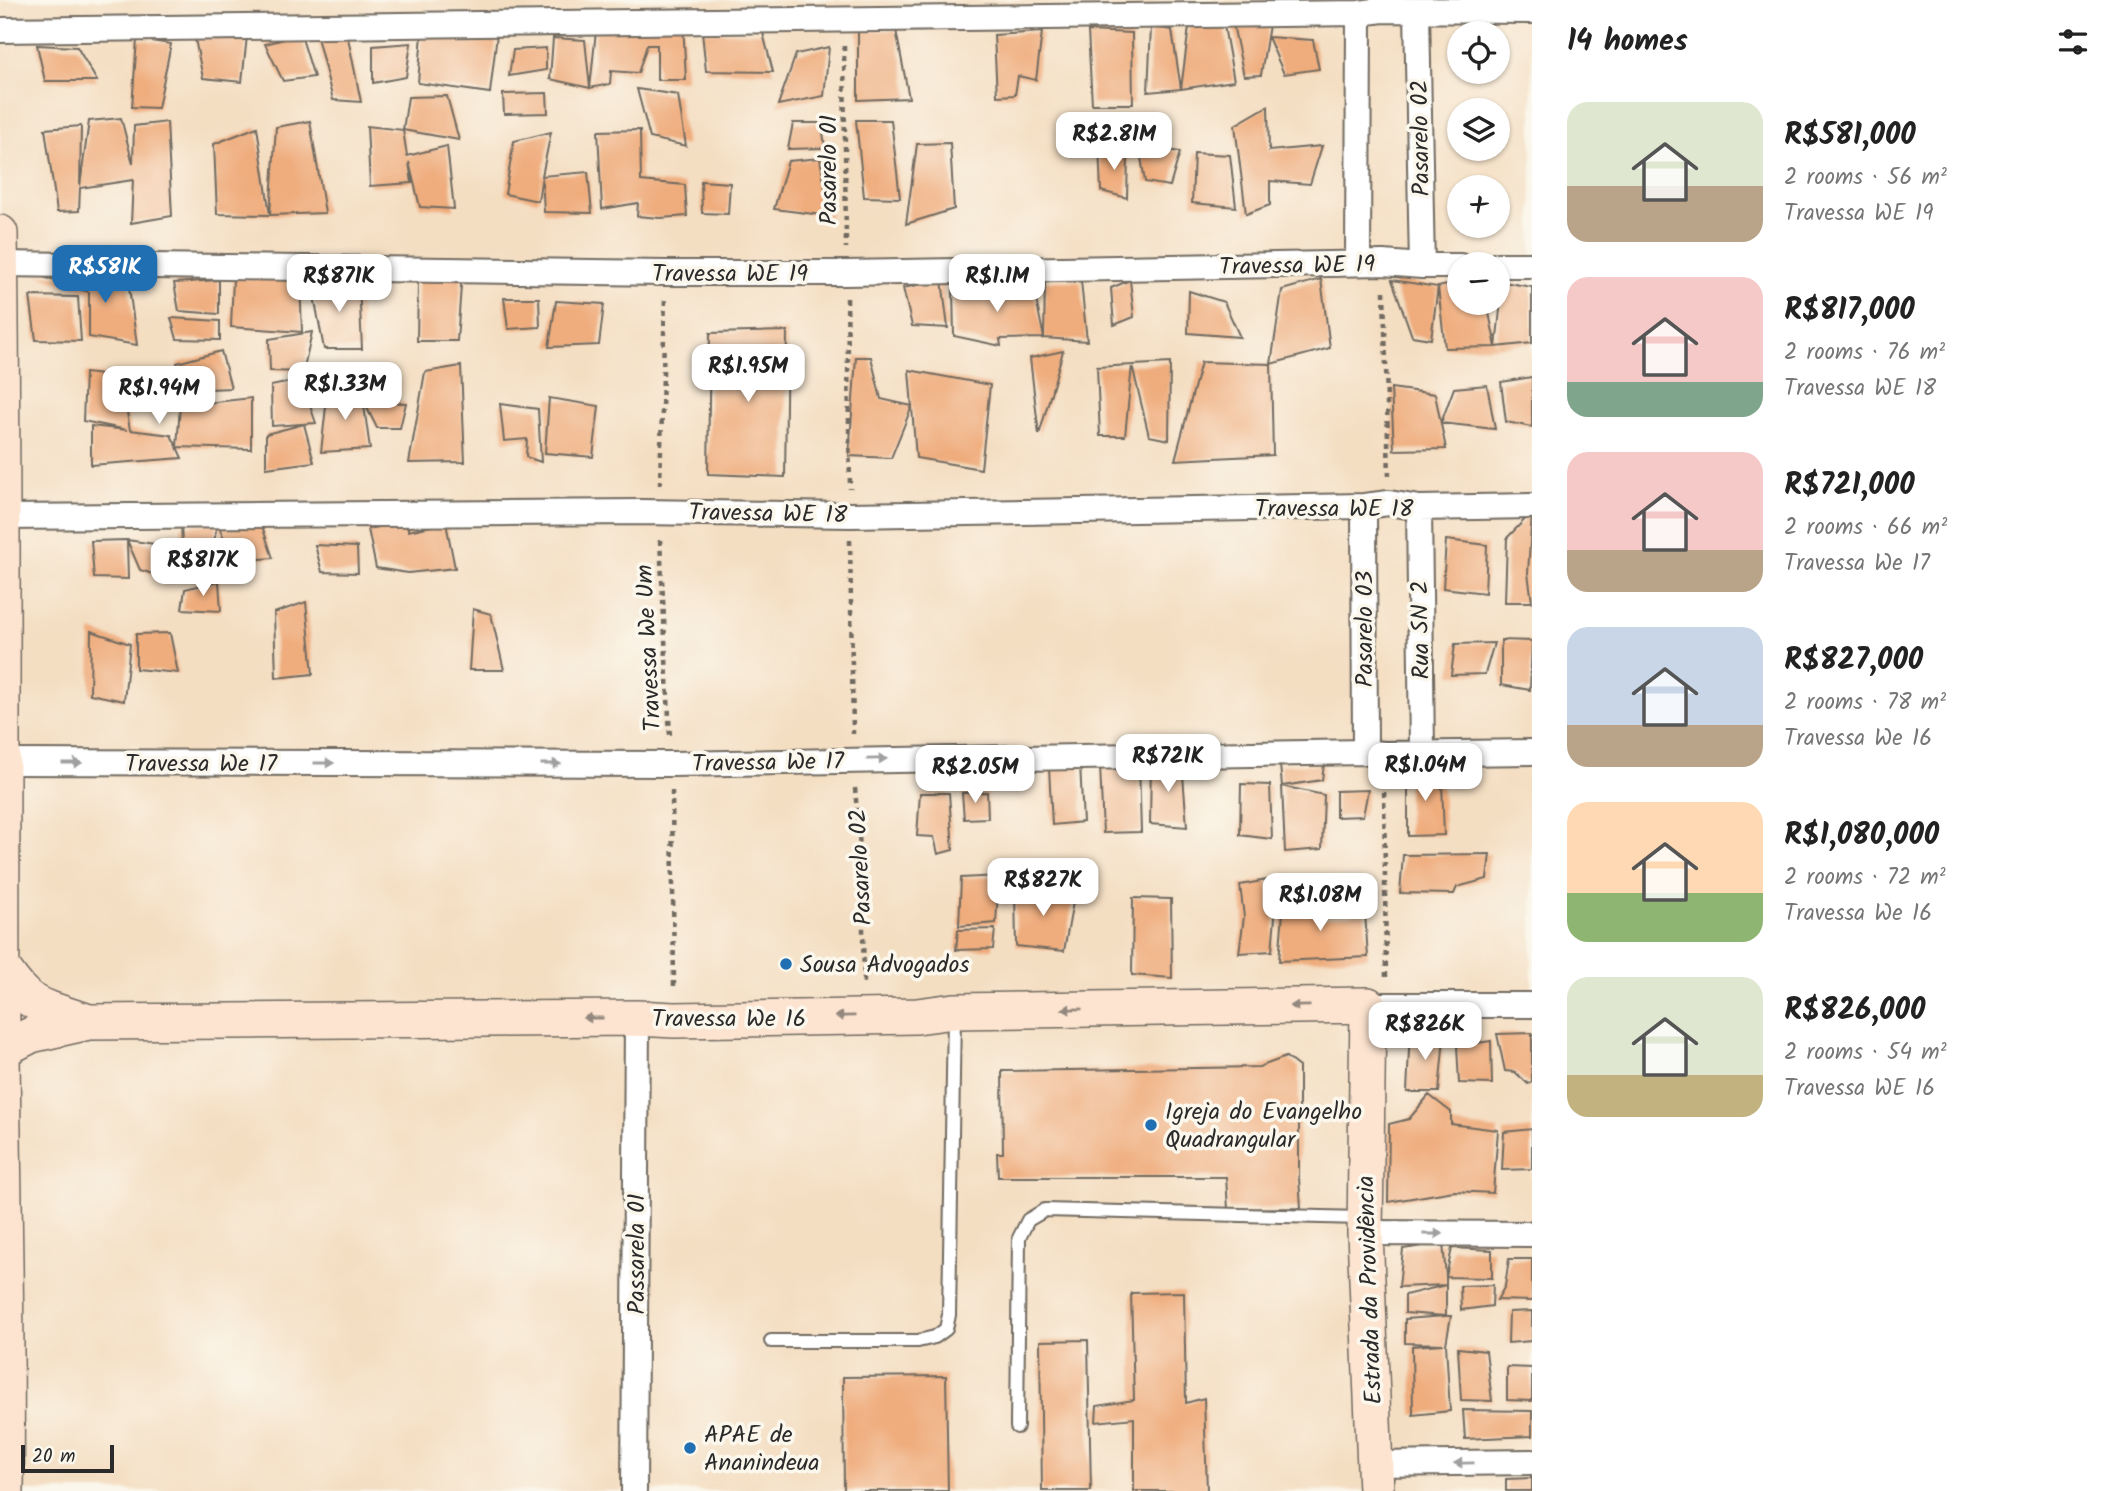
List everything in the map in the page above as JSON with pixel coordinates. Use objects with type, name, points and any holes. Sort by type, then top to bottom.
[{"type":"main road","points":[[0,233],[4,762],[1,904],[2,1206],[6,1491]]},
{"type":"main road","points":[[2,967],[28,998],[89,1021]]},
{"type":"main road","name":"Travessa We 16","points":[[89,1021],[674,1020],[917,1016],[954,1011],[1377,1005]]},
{"type":"main road","name":"Estrada da Providência","points":[[1375,1478],[1365,1226],[1377,1005]]},
{"type":"main road","points":[[2,1050],[31,1035],[89,1021]]},
{"type":"street","points":[[0,30],[1359,13],[1383,10],[1532,11]]},
{"type":"street","name":"Pasarelo 02","points":[[1417,11],[1423,266]]},
{"type":"street","points":[[1358,263],[1359,13]]},
{"type":"street","name":"Travessa WE 19","points":[[0,264],[666,273],[846,273],[1358,263],[1447,266]]},
{"type":"street","points":[[1510,265],[1532,265]]},
{"type":"street","name":"Travessa WE 18","points":[[2,517],[659,512],[850,514],[1364,506],[1389,503],[1419,508],[1532,506]]},
{"type":"street","name":"Pasarelo 03","points":[[1364,506],[1374,753]]},
{"type":"street","name":"Rua SN 2","points":[[1419,508],[1422,752]]},
{"type":"street","name":"Travessa We 17","points":[[4,762],[672,764],[1532,752]]},
{"type":"street","points":[[1377,1005],[1532,1005]]},
{"type":"street","name":"Passarela 01","points":[[634,1491],[637,1018]]},
{"type":"street","points":[[1365,1226],[1532,1234]]},
{"type":"street","points":[[1375,1478],[1532,1462]]},
{"type":"lane","points":[[771,1340],[918,1341],[935,1338],[946,1329],[949,1315],[954,1011]]},
{"type":"lane","points":[[1017,1427],[1019,1238],[1028,1220],[1045,1210],[1365,1226]]},
{"type":"path","name":"Pasarelo 01","points":[[844,19],[853,760]]},
{"type":"path","points":[[1383,263],[1389,503]]},
{"type":"path","name":"Travessa We Um","points":[[666,273],[659,512],[672,764],[674,1020]]},
{"type":"path","points":[[1374,753],[1377,1005]]},
{"type":"path","name":"Pasarelo 02","points":[[853,760],[862,872],[862,1016]]},
{"type":"building","points":[[1222,15],[1234,81],[1181,89],[1189,27]]},
{"type":"building","points":[[1231,15],[1269,25],[1261,75],[1244,76]]},
{"type":"building","points":[[683,21],[686,80],[657,80],[657,45],[647,45],[638,73],[611,71],[610,84],[590,88],[596,31]]},
{"type":"building","points":[[1151,27],[1172,30],[1181,89],[1148,92]]},
{"type":"building","points":[[896,30],[909,98],[858,100],[858,31]]},
{"type":"building","points":[[1088,31],[1132,33],[1133,104],[1092,104]]},
{"type":"building","points":[[702,32],[763,33],[773,72],[706,71]]},
{"type":"building","points":[[1042,32],[1036,80],[1018,76],[1015,95],[997,96],[994,35]]},
{"type":"building","points":[[422,34],[497,34],[490,93],[418,83]]},
{"type":"building","points":[[301,35],[314,77],[283,81],[265,44]]},
{"type":"building","points":[[247,36],[242,82],[203,78],[195,39]]},
{"type":"building","points":[[317,37],[348,38],[361,102],[333,100]]},
{"type":"building","points":[[1268,37],[1313,40],[1319,69],[1284,74]]},
{"type":"building","points":[[553,38],[585,40],[590,88],[550,79]]},
{"type":"building","points":[[137,39],[171,44],[158,108],[132,107]]},
{"type":"building","points":[[411,43],[406,77],[373,83],[373,46]]},
{"type":"building","points":[[37,45],[77,47],[97,81],[45,81]]},
{"type":"building","points":[[829,47],[824,96],[778,105],[796,54]]},
{"type":"building","points":[[546,48],[546,70],[509,76],[513,50]]},
{"type":"building","points":[[637,89],[678,95],[686,146],[650,138]]},
{"type":"building","points":[[547,93],[548,113],[504,114],[503,94]]},
{"type":"building","points":[[447,96],[459,140],[403,130],[408,97]]},
{"type":"building","points":[[1268,106],[1269,151],[1322,146],[1310,184],[1270,181],[1270,205],[1246,214],[1235,125]]},
{"type":"building","points":[[121,118],[133,164],[134,126],[167,122],[172,216],[131,223],[133,180],[80,188],[79,211],[57,212],[45,129],[81,126],[80,186],[89,121]]},
{"type":"building","points":[[856,120],[891,120],[900,198],[864,197]]},
{"type":"building","points":[[310,121],[325,213],[270,215],[276,127]]},
{"type":"building","points":[[793,123],[822,123],[825,148],[788,149]]},
{"type":"building","points":[[367,126],[403,130],[407,156],[447,146],[454,209],[420,207],[409,162],[412,183],[370,186]]},
{"type":"building","points":[[257,127],[270,215],[217,214],[214,144]]},
{"type":"building","points":[[640,130],[641,181],[685,185],[687,216],[637,216],[638,203],[602,209],[598,131]]},
{"type":"building","points":[[551,132],[538,201],[505,194],[514,141]]},
{"type":"building","points":[[950,143],[954,209],[906,224],[917,144]]},
{"type":"building","points":[[1139,145],[1180,152],[1170,186],[1145,182]]},
{"type":"building","points":[[1099,147],[1128,154],[1127,198],[1101,191]]},
{"type":"building","points":[[1194,153],[1230,155],[1236,207],[1192,203]]},
{"type":"building","points":[[820,158],[830,216],[774,209],[788,161]]},
{"type":"building","points":[[588,172],[592,213],[544,212],[542,176]]},
{"type":"building","points":[[701,181],[730,183],[728,214],[702,213]]},
{"type":"building","points":[[462,272],[457,341],[417,341],[418,281]]},
{"type":"building","points":[[127,273],[137,345],[89,337],[89,292],[37,275]]},
{"type":"building","points":[[233,278],[300,279],[302,332],[231,327]]},
{"type":"building","points":[[1321,279],[1330,348],[1271,364],[1282,290]]},
{"type":"building","points":[[219,280],[219,314],[179,311],[174,283]]},
{"type":"building","points":[[311,280],[359,283],[362,349],[324,349]]},
{"type":"building","points":[[942,280],[948,328],[912,326],[903,288]]},
{"type":"building","points":[[1130,280],[1134,317],[1114,325],[1111,288]]},
{"type":"building","points":[[1392,280],[1438,287],[1431,339],[1412,336]]},
{"type":"building","points":[[1045,281],[1081,281],[1087,341],[1044,338]]},
{"type":"building","points":[[1510,283],[1532,287],[1532,343],[1496,347],[1499,315],[1510,315]]},
{"type":"building","points":[[1033,285],[1044,338],[1000,339],[1001,346],[954,336],[953,289]]},
{"type":"building","points":[[1447,285],[1447,315],[1489,315],[1496,347],[1445,348],[1438,287]]},
{"type":"building","points":[[1189,291],[1224,302],[1240,337],[1188,333]]},
{"type":"building","points":[[30,296],[78,297],[81,341],[36,340]]},
{"type":"building","points":[[504,298],[539,298],[540,327],[508,329]]},
{"type":"building","points":[[556,301],[604,304],[599,345],[549,347]]},
{"type":"building","points":[[171,318],[220,321],[220,340],[177,339]]},
{"type":"building","points":[[787,331],[785,477],[708,474],[710,333]]},
{"type":"building","points":[[312,332],[303,372],[270,371],[269,339]]},
{"type":"building","points":[[221,351],[231,388],[184,390],[177,363]]},
{"type":"building","points":[[1063,351],[1039,435],[1030,358]]},
{"type":"building","points":[[856,357],[871,357],[881,399],[912,406],[891,458],[849,456]]},
{"type":"building","points":[[1201,362],[1271,364],[1273,455],[1175,460]]},
{"type":"building","points":[[1170,363],[1169,440],[1149,436],[1132,365]]},
{"type":"building","points":[[1132,365],[1125,436],[1100,436],[1097,367]]},
{"type":"building","points":[[461,366],[465,462],[409,463],[425,372]]},
{"type":"building","points":[[909,370],[990,385],[981,469],[916,458]]},
{"type":"building","points":[[85,373],[121,377],[130,430],[171,435],[182,458],[91,465],[91,426],[127,430],[83,421]]},
{"type":"building","points":[[1532,377],[1532,427],[1506,422],[1501,382]]},
{"type":"building","points":[[301,380],[316,423],[272,426],[271,386]]},
{"type":"building","points":[[1487,385],[1495,429],[1441,423],[1454,388]]},
{"type":"building","points":[[328,388],[362,391],[370,449],[321,452]]},
{"type":"building","points":[[1391,388],[1435,394],[1446,449],[1394,450]]},
{"type":"building","points":[[251,398],[251,449],[177,447],[180,406]]},
{"type":"building","points":[[549,398],[599,406],[593,457],[545,453]]},
{"type":"building","points":[[364,402],[406,403],[400,428],[377,428]]},
{"type":"building","points":[[500,404],[538,409],[541,462],[526,457],[527,439],[504,441]]},
{"type":"building","points":[[304,424],[314,462],[266,468],[266,434]]},
{"type":"building","points":[[1532,512],[1528,573],[1532,602],[1505,602],[1507,538]]},
{"type":"building","points":[[408,522],[408,531],[446,523],[455,568],[408,573],[376,568],[368,529]]},
{"type":"building","points":[[217,523],[262,526],[273,558],[234,561]]},
{"type":"building","points":[[217,523],[211,563],[183,557],[181,526]]},
{"type":"building","points":[[127,540],[168,546],[175,581],[140,570]]},
{"type":"building","points":[[127,540],[128,579],[94,578],[91,541]]},
{"type":"building","points":[[1446,540],[1487,545],[1485,593],[1443,588]]},
{"type":"building","points":[[315,545],[357,547],[358,573],[322,572]]},
{"type":"building","points":[[219,581],[221,611],[182,609],[185,589]]},
{"type":"building","points":[[306,602],[313,674],[276,678],[274,613]]},
{"type":"building","points":[[473,609],[491,614],[504,670],[469,670]]},
{"type":"building","points":[[91,631],[130,644],[124,701],[90,694]]},
{"type":"building","points":[[170,633],[178,673],[136,669],[136,634]]},
{"type":"building","points":[[1501,640],[1532,641],[1530,690],[1501,685]]},
{"type":"building","points":[[1494,643],[1485,674],[1451,675],[1455,644]]},
{"type":"building","points":[[1151,761],[1182,762],[1187,827],[1150,824]]},
{"type":"building","points":[[1139,763],[1141,832],[1103,833],[1100,765]]},
{"type":"building","points":[[1080,764],[1083,822],[1052,825],[1049,768]]},
{"type":"building","points":[[1324,764],[1322,780],[1282,786],[1280,765]]},
{"type":"building","points":[[1436,768],[1442,783],[1444,835],[1408,836],[1408,783],[1414,769]]},
{"type":"building","points":[[1241,784],[1270,785],[1272,839],[1240,835]]},
{"type":"building","points":[[1282,786],[1324,795],[1322,849],[1285,852]]},
{"type":"building","points":[[1368,790],[1363,816],[1336,817],[1336,791]]},
{"type":"building","points":[[987,792],[988,818],[964,819],[962,793]]},
{"type":"building","points":[[920,793],[949,793],[953,850],[938,854],[934,837],[917,836]]},
{"type":"building","points":[[1490,854],[1487,879],[1457,887],[1454,894],[1400,893],[1403,855]]},
{"type":"building","points":[[999,876],[996,923],[959,926],[961,878]]},
{"type":"building","points":[[1267,880],[1275,917],[1272,951],[1239,953],[1244,917],[1240,885]]},
{"type":"building","points":[[1015,889],[1075,891],[1064,951],[1016,946]]},
{"type":"building","points":[[1323,897],[1323,918],[1365,913],[1368,957],[1279,961],[1284,900]]},
{"type":"building","points":[[1133,898],[1171,899],[1172,978],[1132,975]]},
{"type":"building","points":[[995,929],[993,949],[956,950],[958,930]]},
{"type":"building","points":[[1410,1029],[1444,1037],[1439,1092],[1407,1092]]},
{"type":"building","points":[[1532,1033],[1532,1082],[1528,1084],[1515,1072],[1505,1071],[1497,1034]]},
{"type":"building","points":[[1491,1041],[1492,1084],[1459,1083],[1457,1046]]},
{"type":"building","name":"Igreja do Evangelho Quadrangular","points":[[1286,1057],[1299,1067],[1301,1208],[1228,1209],[1226,1177],[998,1177],[997,1153],[1003,1153],[1002,1071],[1259,1067]]},
{"type":"building","points":[[1429,1095],[1451,1112],[1451,1124],[1498,1130],[1493,1193],[1454,1191],[1388,1202],[1389,1124],[1409,1119]]},
{"type":"building","points":[[1532,1129],[1532,1169],[1502,1170],[1504,1132]]},
{"type":"building","points":[[1443,1243],[1446,1285],[1399,1287],[1403,1249]]},
{"type":"building","points":[[1452,1248],[1492,1250],[1492,1278],[1446,1277]]},
{"type":"building","points":[[1509,1259],[1532,1259],[1532,1301],[1497,1300],[1505,1286]]},
{"type":"building","points":[[1446,1285],[1446,1316],[1405,1313],[1405,1295]]},
{"type":"building","points":[[1493,1285],[1492,1306],[1461,1310],[1460,1286]]},
{"type":"building","points":[[1184,1292],[1186,1403],[1204,1398],[1207,1491],[1134,1491],[1134,1418],[1096,1422],[1097,1406],[1134,1400],[1131,1293]]},
{"type":"building","points":[[1532,1311],[1532,1341],[1508,1343],[1509,1312]]},
{"type":"building","points":[[1451,1316],[1446,1344],[1450,1411],[1413,1415],[1412,1346],[1443,1344],[1405,1343],[1405,1319]]},
{"type":"building","points":[[1088,1340],[1091,1491],[1042,1491],[1040,1341]]},
{"type":"building","points":[[1458,1348],[1486,1351],[1492,1401],[1461,1400]]},
{"type":"building","points":[[1507,1367],[1532,1368],[1532,1401],[1507,1400]]},
{"type":"building","points":[[946,1376],[948,1491],[844,1491],[843,1377]]},
{"type":"building","points":[[1463,1410],[1532,1411],[1532,1436],[1465,1439]]},
{"type":"building","points":[[1532,1478],[1532,1491],[1506,1491],[1506,1479]]},
{"type":"place","name":"Sousa Advogados","points":[[786,964]]},
{"type":"place","name":"Igreja do Evangelho Quadrangular","points":[[1151,1125]]},
{"type":"place","name":"APAE de Ananindeua","points":[[690,1448]]}]
